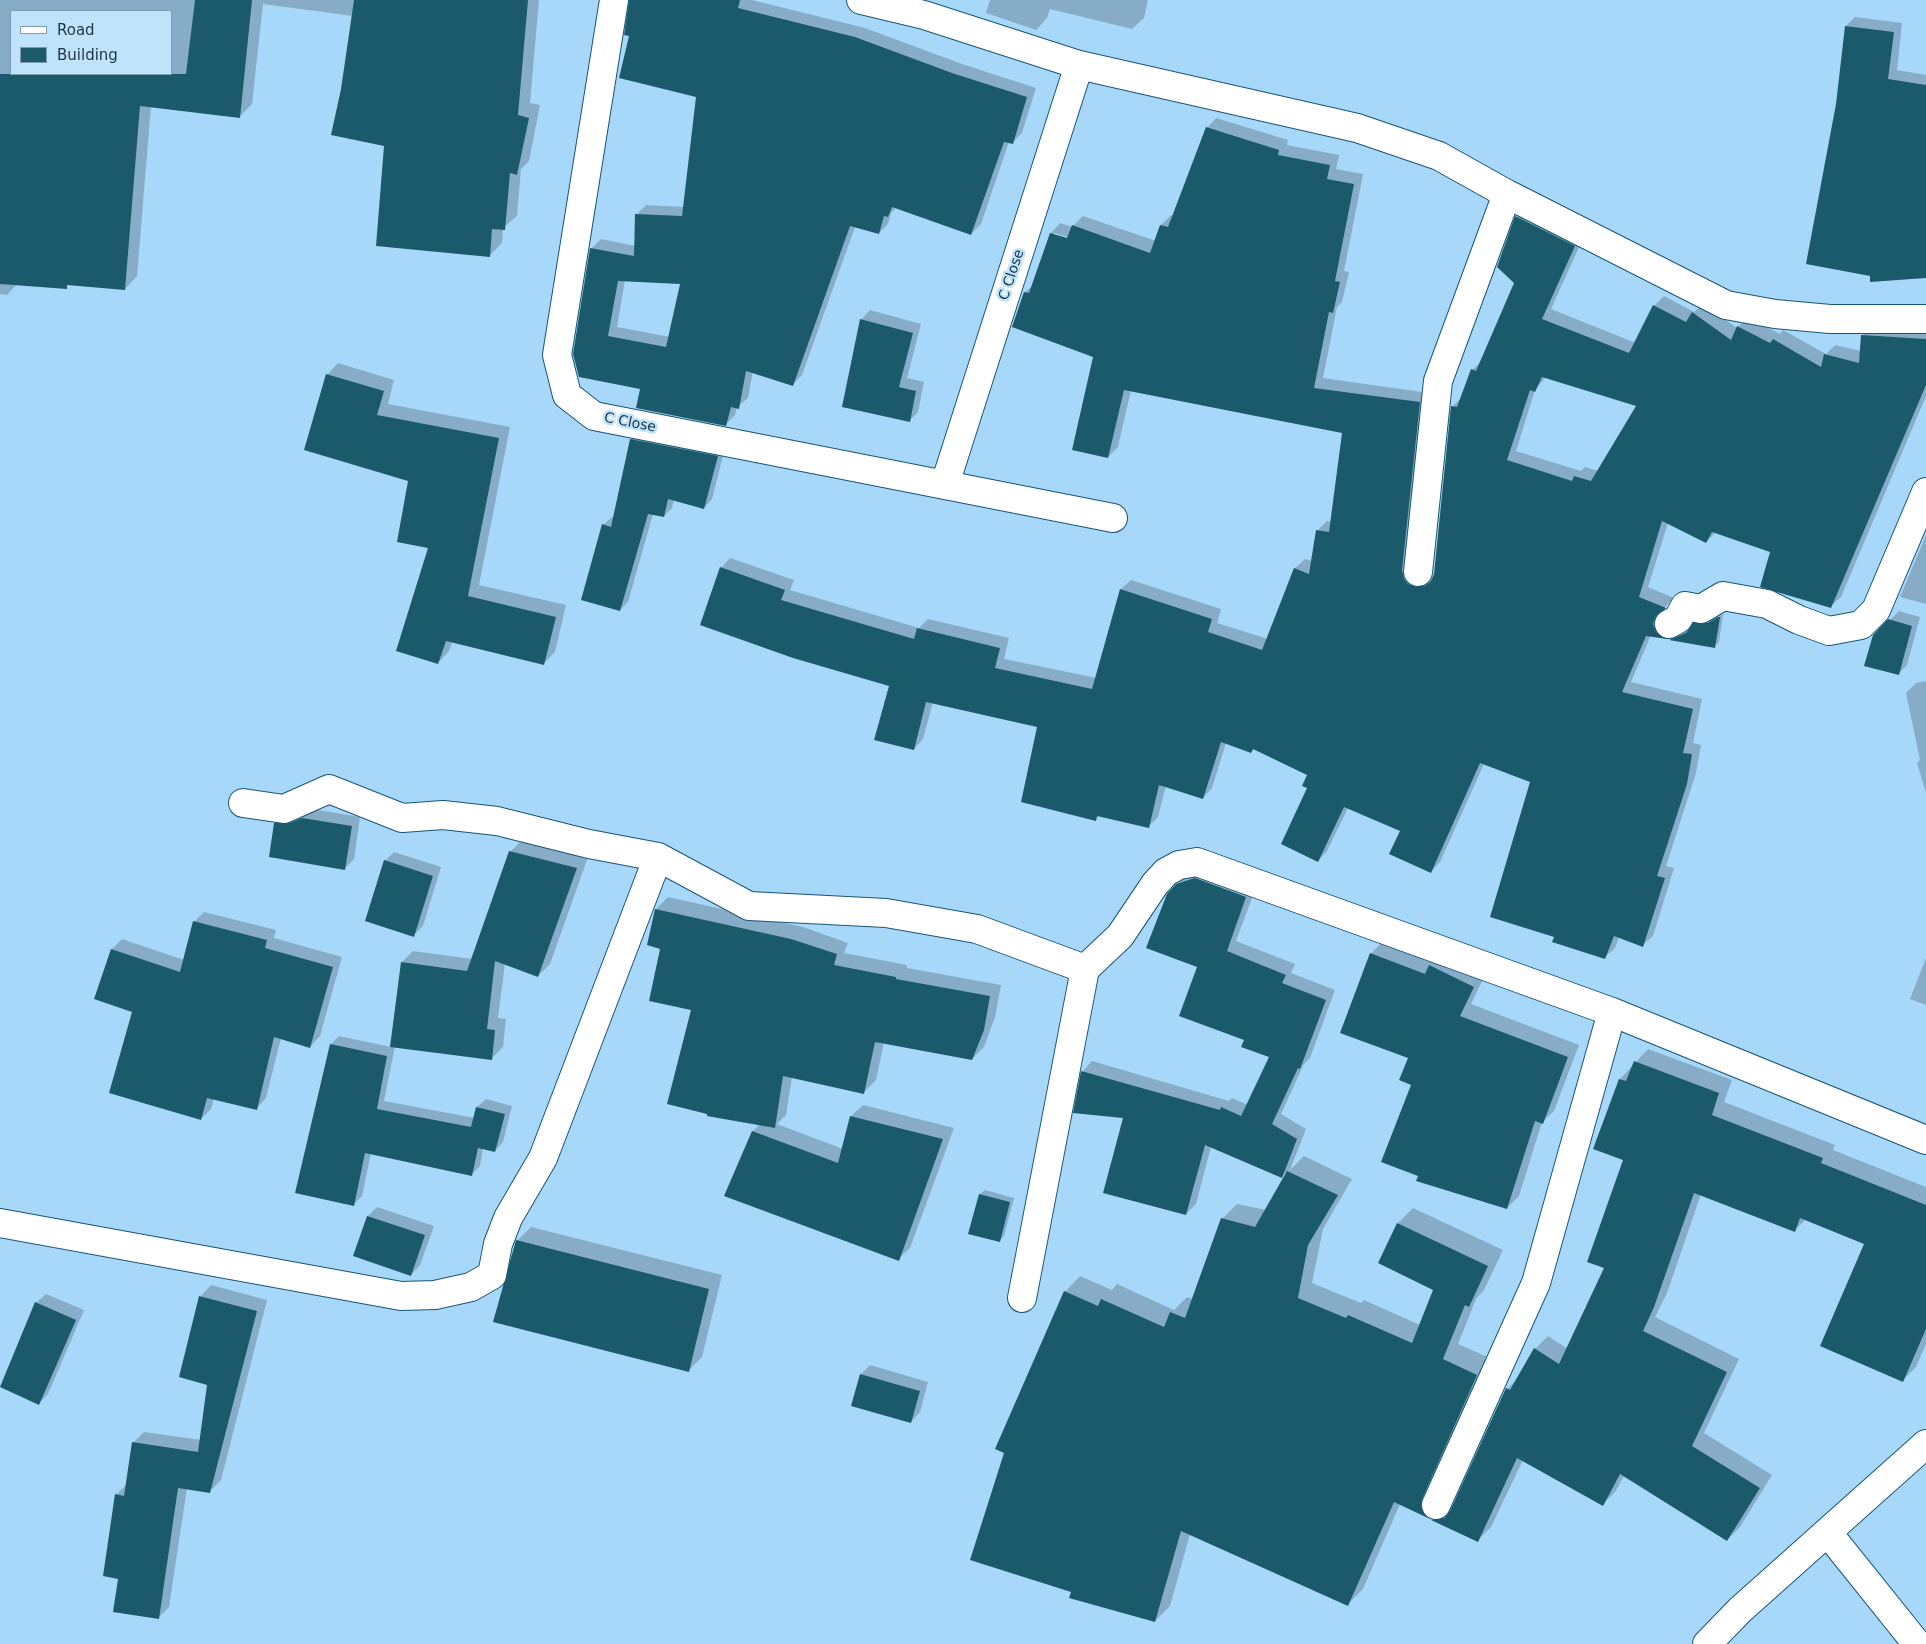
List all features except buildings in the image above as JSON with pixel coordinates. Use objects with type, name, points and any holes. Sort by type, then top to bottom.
[{"type":"street","name":"C Close","points":[[614,0],[557,355],[567,395],[594,416],[1113,518]]},
{"type":"street","points":[[861,0],[933,18],[1078,65],[1357,128],[1439,156],[1507,194],[1726,305],[1775,314],[1830,319],[1926,320]]},
{"type":"street","name":"C Close","points":[[945,484],[1078,65]]},
{"type":"street","points":[[1418,572],[1438,381],[1507,194]]},
{"type":"street","points":[[1669,624],[1678,618],[1685,606],[1701,609],[1723,596],[1766,604],[1799,620],[1829,631],[1861,625],[1876,610],[1926,492]]},
{"type":"street","points":[[244,803],[284,809],[329,789],[402,818],[470,817],[658,856],[749,906],[795,910],[886,913],[977,929],[1085,969]]},
{"type":"street","points":[[0,1223],[401,1296],[435,1295],[471,1287],[492,1275],[498,1244],[508,1218],[543,1158],[658,856]]},
{"type":"street","points":[[1022,1298],[1085,969],[1120,936],[1155,884],[1166,872],[1179,865],[1197,862],[1612,1012],[1926,1140]]},
{"type":"street","points":[[1436,1505],[1536,1283],[1612,1012]]},
{"type":"street","points":[[1707,1644],[1740,1610],[1926,1444]]},
{"type":"street","points":[[1828,1533],[1916,1644]]}]
